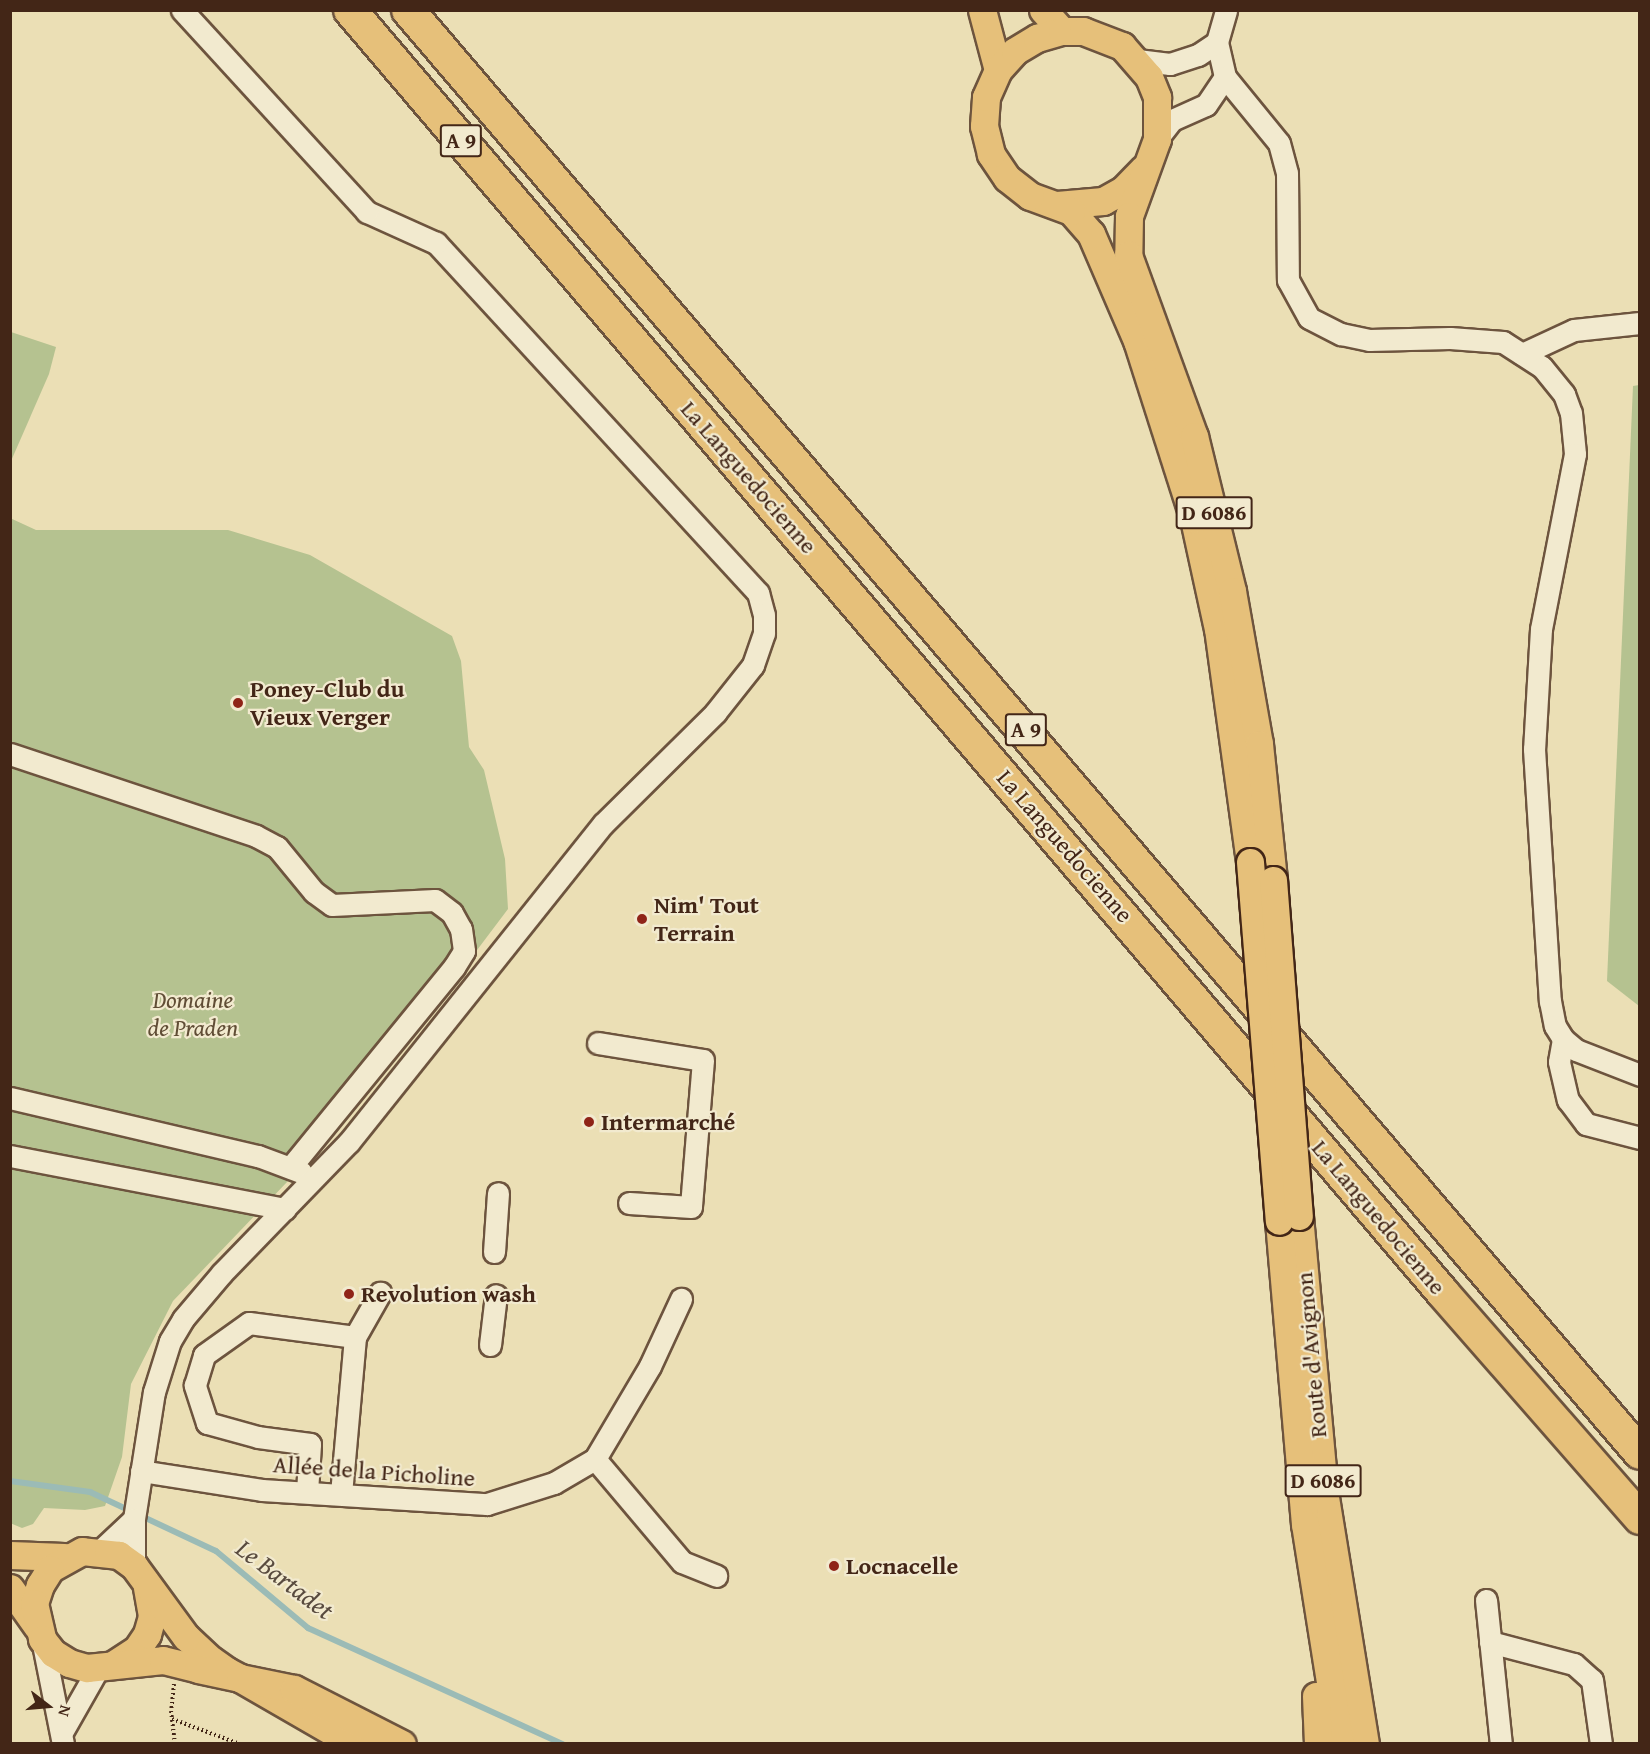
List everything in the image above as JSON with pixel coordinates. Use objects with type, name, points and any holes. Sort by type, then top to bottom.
[{"type":"highway","name":"La Languedocienne","points":[[350,10],[1443,1293],[1640,1518]]},
{"type":"highway","name":"La Languedocienne","points":[[408,10],[1640,1453]]},
{"type":"main road","points":[[982,10],[998,70]]},
{"type":"main road","points":[[1043,10],[1062,31]]},
{"type":"main road","points":[[1062,31],[1103,36],[1137,60],[1157,97],[1154,149],[1123,190],[1103,201],[1057,206],[1030,196],[1007,178],[991,154],[985,116],[986,97],[998,70],[1015,51],[1037,38],[1062,31]]},
{"type":"main road","name":"D 6086","points":[[1154,149],[1129,216],[1128,255],[1194,436],[1232,591],[1259,744],[1273,880],[1289,1218]]},
{"type":"main road","name":"D 6086","points":[[1057,206],[1078,218],[1104,260],[1177,457],[1218,630],[1250,862],[1289,1218]]},
{"type":"main road","name":"Route d'Avignon","points":[[1289,1218],[1305,1524],[1340,1743]]},
{"type":"main road","name":"Route d'Avignon","points":[[1289,1218],[1324,1491],[1365,1743]]},
{"type":"main road","points":[[1305,1524],[1318,1743]]},
{"type":"main road","points":[[10,1556],[64,1557],[82,1551],[101,1550],[118,1555],[139,1573],[193,1646],[240,1678],[356,1743]]},
{"type":"main road","points":[[39,1632],[34,1603],[39,1585],[50,1569],[64,1557]]},
{"type":"main road","points":[[102,1667],[129,1655],[147,1634],[152,1607],[139,1573]]},
{"type":"main road","points":[[10,1588],[53,1653],[69,1663],[102,1667],[150,1659],[294,1689],[402,1743]]},
{"type":"street","points":[[139,1573],[134,1519],[154,1392],[170,1341],[222,1273],[316,1178],[410,1069],[558,875],[648,777],[690,742],[735,689],[759,654],[764,615],[758,593],[436,243],[367,212],[182,10]]},
{"type":"street","points":[[1226,10],[1217,42],[1225,78],[1279,143],[1287,173],[1288,280],[1309,318],[1353,338],[1486,339],[1503,342],[1556,380],[1564,394],[1571,413],[1575,454],[1541,629],[1534,749],[1550,1001],[1555,1026],[1563,1039],[1576,1050],[1640,1075]]},
{"type":"street","points":[[1137,60],[1161,65],[1180,62],[1217,42]]},
{"type":"street","points":[[1154,149],[1172,120],[1206,105],[1225,78]]},
{"type":"street","points":[[1522,354],[1574,330],[1640,323]]},
{"type":"street","points":[[10,754],[256,836],[277,848],[314,891],[332,905],[435,900],[452,913],[461,928],[464,951],[454,967],[290,1168]]},
{"type":"street","points":[[1563,1039],[1558,1062],[1568,1100],[1587,1124],[1640,1138]]},
{"type":"street","points":[[598,1043],[703,1060],[691,1207],[629,1203]]},
{"type":"street","points":[[10,1098],[258,1156],[316,1178]]},
{"type":"street","points":[[10,1156],[285,1209]]},
{"type":"street","points":[[494,1252],[498,1193]]},
{"type":"street","points":[[341,1494],[355,1337],[380,1293]]},
{"type":"street","points":[[490,1345],[495,1295]]},
{"type":"street","name":"Allée de la Picholine","points":[[141,1471],[262,1490],[487,1504],[555,1483],[595,1459],[650,1366],[681,1299]]},
{"type":"street","points":[[307,1492],[310,1444],[258,1437],[207,1423],[195,1385],[204,1355],[249,1323],[355,1337]]},
{"type":"street","points":[[595,1459],[682,1562],[716,1576]]},
{"type":"street","points":[[101,1550],[134,1519]]},
{"type":"street","points":[[1486,1600],[1501,1743]]},
{"type":"street","points":[[39,1632],[63,1738]]},
{"type":"street","points":[[1490,1642],[1574,1664],[1592,1680],[1601,1743]]},
{"type":"street","points":[[63,1738],[102,1667]]},
{"type":"path","points":[[175,1743],[172,1719],[177,1663]]},
{"type":"path","points":[[172,1719],[240,1743]]},
{"type":"green space","points":[[11,332],[56,347],[49,374],[11,461]]},
{"type":"green space","points":[[1640,385],[1639,1006],[1607,981],[1633,386]]},
{"type":"green space","name":"Domaine de Praden","points":[[10,518],[36,530],[228,530],[310,555],[452,636],[461,661],[469,747],[484,770],[505,859],[508,909],[416,1031],[310,1158],[173,1301],[131,1384],[122,1457],[105,1506],[85,1510],[44,1508],[33,1524],[22,1528],[10,1523]]},
{"type":"waterway","name":"Le Bartadet","points":[[10,1481],[90,1492],[216,1551],[308,1628],[563,1744]]},
{"type":"place","name":"Poney-Club du Vieux Verger","points":[[238,703]]},
{"type":"place","name":"Nim' Tout Terrain","points":[[642,919]]},
{"type":"place","name":"Intermarché","points":[[589,1122]]},
{"type":"place","name":"Revolution wash","points":[[349,1294]]},
{"type":"place","name":"Locnacelle","points":[[834,1566]]}]
